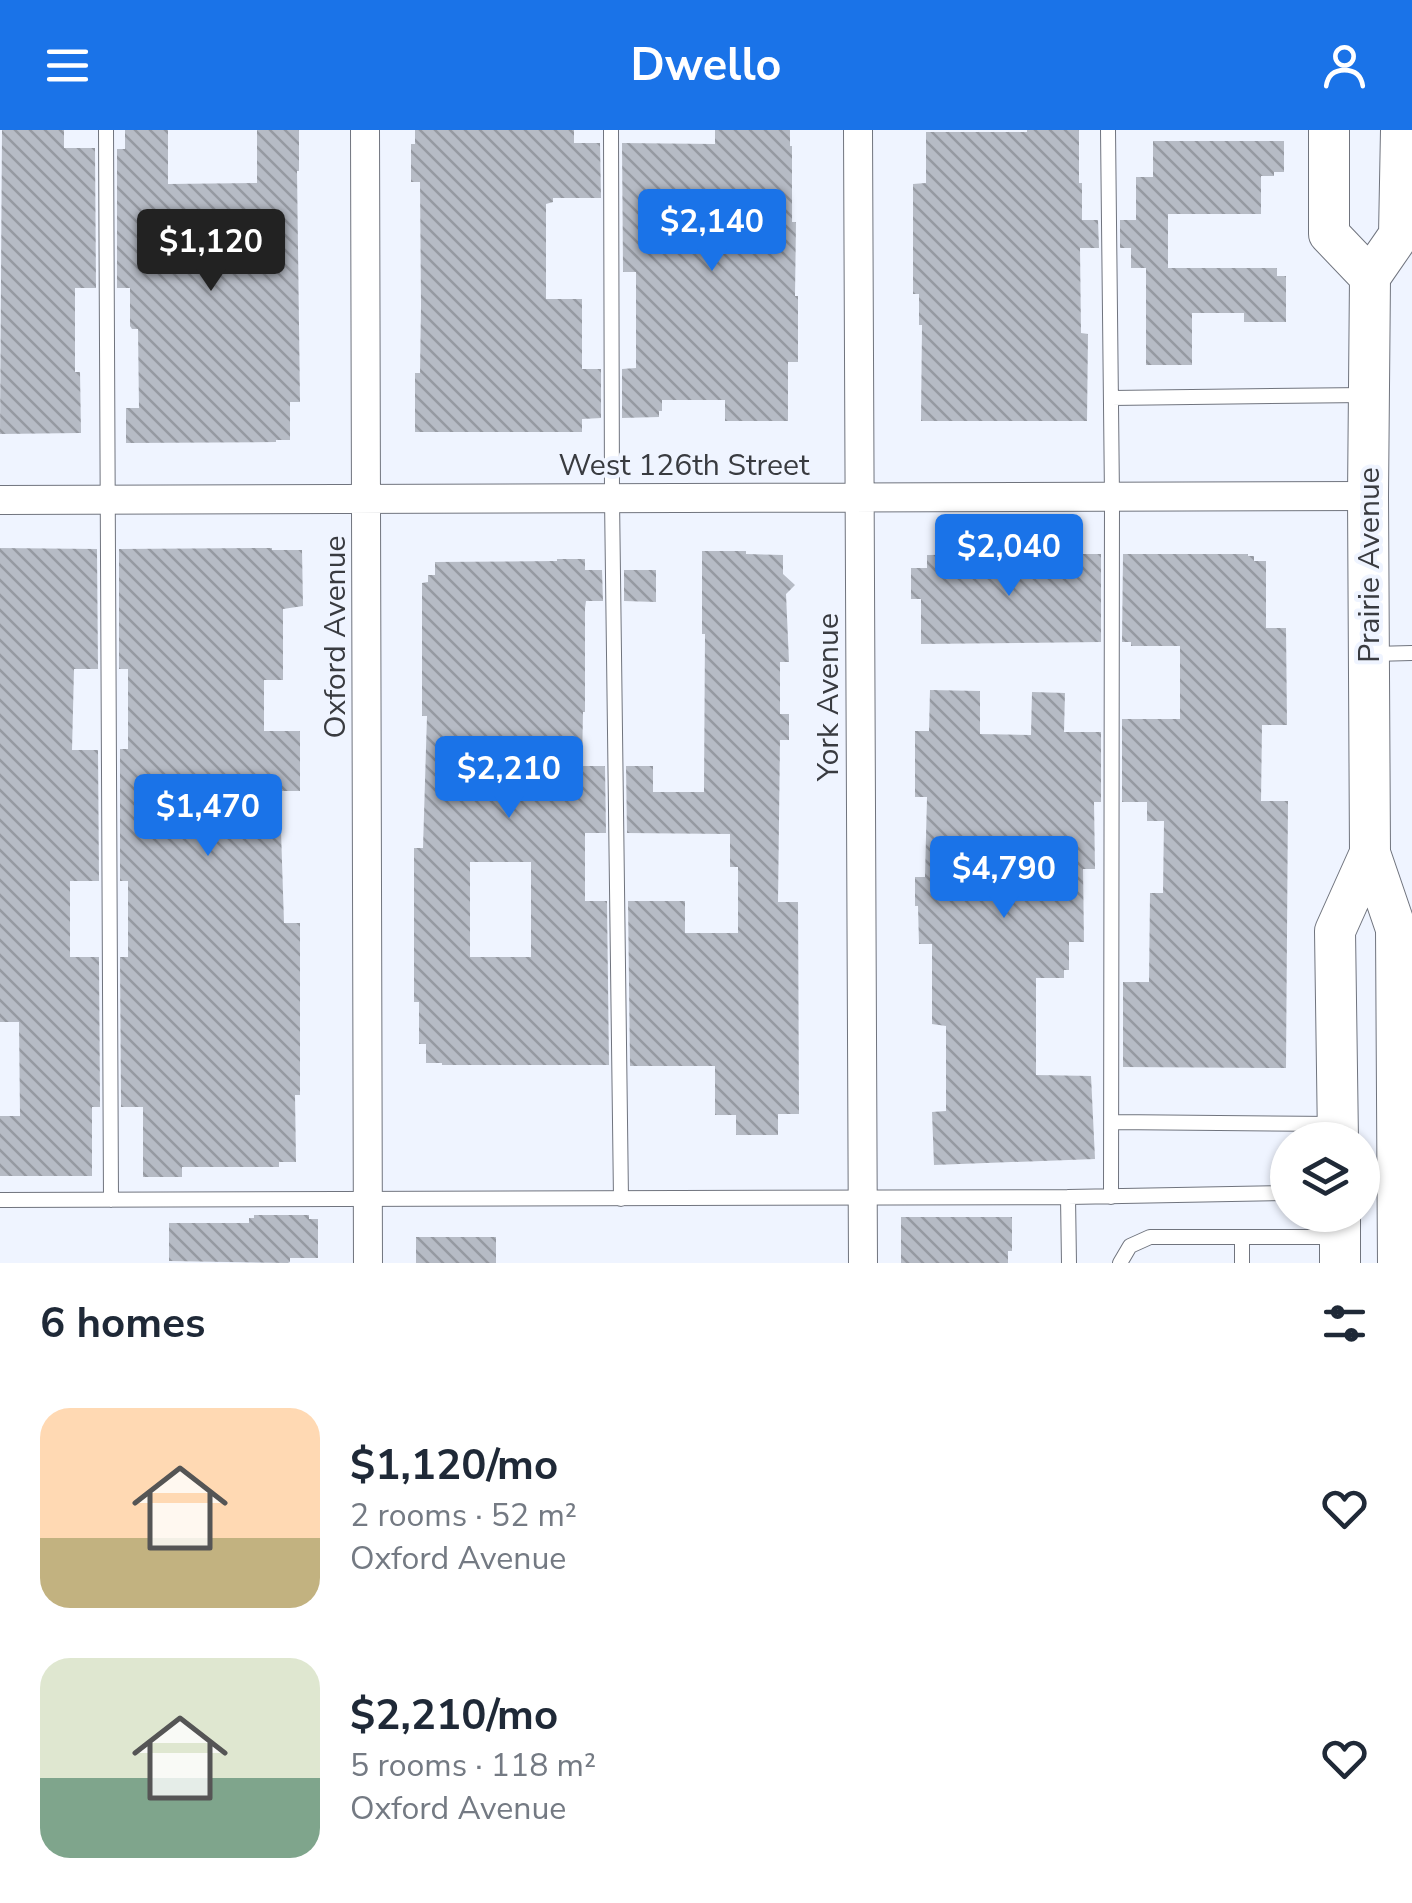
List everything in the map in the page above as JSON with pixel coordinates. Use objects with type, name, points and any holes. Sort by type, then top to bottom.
[{"type":"main road","points":[[1330,130],[1330,234],[1370,277],[1399,236],[1401,130]]},
{"type":"main road","name":"Prairie Avenue","points":[[1370,277],[1370,853],[1396,930],[1398,1263]]},
{"type":"main road","name":"Prairie Avenue","points":[[1338,1122],[1336,931],[1370,853]]},
{"type":"street","name":"Oxford Avenue","points":[[364,130],[368,1263]]},
{"type":"street","name":"York Avenue","points":[[858,130],[863,1263]]},
{"type":"street","name":"West 126th Street","points":[[0,500],[1368,496]]},
{"type":"lane","points":[[106,130],[111,1200]]},
{"type":"lane","points":[[611,130],[621,1199]]},
{"type":"lane","points":[[1108,130],[1111,1197]]},
{"type":"lane","points":[[1111,398],[1369,395]]},
{"type":"lane","points":[[1369,654],[1412,653]]},
{"type":"lane","points":[[1112,1122],[1270,1129]]},
{"type":"lane","points":[[0,1200],[1111,1197],[1270,1193]]},
{"type":"lane","points":[[1068,1197],[1069,1263]]},
{"type":"lane","points":[[1120,1263],[1130,1246],[1150,1237],[1340,1238]]},
{"type":"lane","points":[[1242,1238],[1242,1263]]},
{"type":"building","points":[[2,130],[64,130],[64,148],[95,148],[96,288],[75,288],[75,372],[80,372],[81,433],[0,434]]},
{"type":"building","points":[[125,130],[168,130],[168,184],[257,183],[257,130],[299,130],[300,402],[290,402],[290,440],[126,443],[126,408],[139,408],[138,329],[130,326],[130,288],[117,288],[117,149],[125,149]]},
{"type":"building","points":[[415,130],[574,130],[574,143],[600,143],[601,198],[553,198],[553,202],[546,204],[546,299],[582,299],[582,369],[601,369],[601,418],[582,419],[582,432],[415,432],[421,306],[420,182],[411,182]]},
{"type":"building","points":[[715,130],[790,130],[798,362],[788,362],[788,421],[725,421],[725,400],[662,400],[659,417],[622,418],[622,369],[636,368],[636,272],[623,272],[622,143],[715,144]]},
{"type":"building","points":[[1079,130],[1082,220],[1098,220],[1099,248],[1080,248],[1081,333],[1088,334],[1087,421],[921,421],[922,325],[919,294],[913,294],[913,184],[926,183],[926,132]]},
{"type":"building","points":[[1153,141],[1284,141],[1284,172],[1261,176],[1261,214],[1168,214],[1168,268],[1277,268],[1277,276],[1286,276],[1286,322],[1244,322],[1244,313],[1192,313],[1192,365],[1146,365],[1146,268],[1131,268],[1131,248],[1120,248],[1120,220],[1136,220],[1136,177],[1153,177]]},
{"type":"building","points":[[0,548],[97,549],[98,669],[74,669],[72,750],[98,750],[99,881],[70,881],[70,957],[99,957],[100,1107],[92,1107],[92,1176],[0,1176],[0,1116],[20,1116],[19,1022],[0,1022]]},
{"type":"building","points":[[119,549],[302,550],[303,606],[283,609],[283,680],[264,680],[264,731],[300,731],[300,791],[282,791],[281,831],[284,923],[300,923],[296,1162],[279,1162],[279,1167],[182,1167],[182,1177],[143,1177],[143,1107],[121,1107],[120,957],[128,957],[128,881],[120,881],[120,749],[128,749],[128,669],[119,669]]},
{"type":"building","points":[[702,551],[783,555],[783,574],[795,585],[786,594],[789,662],[780,662],[780,714],[789,714],[789,740],[780,740],[778,902],[798,902],[799,1114],[778,1114],[778,1135],[736,1135],[736,1115],[715,1115],[715,1066],[630,1066],[628,901],[685,901],[685,933],[738,933],[738,867],[730,867],[730,834],[627,833],[626,766],[653,766],[653,792],[704,792]]},
{"type":"building","points":[[1101,554],[1101,642],[921,644],[921,599],[911,599],[911,568],[927,568],[927,555]]},
{"type":"building","points":[[1123,554],[1248,554],[1254,556],[1254,561],[1266,561],[1266,628],[1286,628],[1287,725],[1262,725],[1261,801],[1288,801],[1286,1068],[1123,1067],[1123,982],[1149,982],[1150,893],[1163,893],[1164,821],[1147,821],[1147,802],[1122,802],[1122,719],[1180,719],[1180,646],[1131,646],[1131,642],[1122,642]]},
{"type":"building","points":[[585,559],[585,570],[602,570],[603,601],[586,601],[585,608],[582,766],[605,766],[606,833],[585,833],[585,901],[607,901],[609,1065],[426,1063],[426,1044],[419,1044],[419,1002],[414,1002],[414,848],[423,848],[427,716],[422,716],[422,583],[428,582],[428,575],[435,575],[435,562]],"holes":[[[470,862],[531,862],[531,957],[470,957]]]},
{"type":"building","points":[[624,570],[656,570],[656,602],[624,601]]},
{"type":"building","points":[[930,690],[980,691],[980,734],[1031,735],[1032,692],[1065,693],[1064,732],[1101,732],[1101,802],[1094,802],[1095,869],[1083,869],[1084,942],[1069,942],[1069,970],[1064,970],[1064,978],[1036,978],[1036,1075],[1091,1076],[1095,1159],[934,1165],[932,1112],[946,1111],[946,1026],[932,1024],[932,944],[919,944],[915,906],[915,877],[925,877],[927,797],[915,797],[915,731],[929,731]]},
{"type":"building","points":[[254,1215],[309,1215],[309,1219],[318,1219],[318,1258],[290,1258],[288,1263],[169,1261],[169,1223],[249,1223]]},
{"type":"building","points":[[901,1217],[1012,1217],[1008,1263],[901,1263]]},
{"type":"building","points":[[416,1237],[496,1237],[496,1263],[416,1263]]}]
